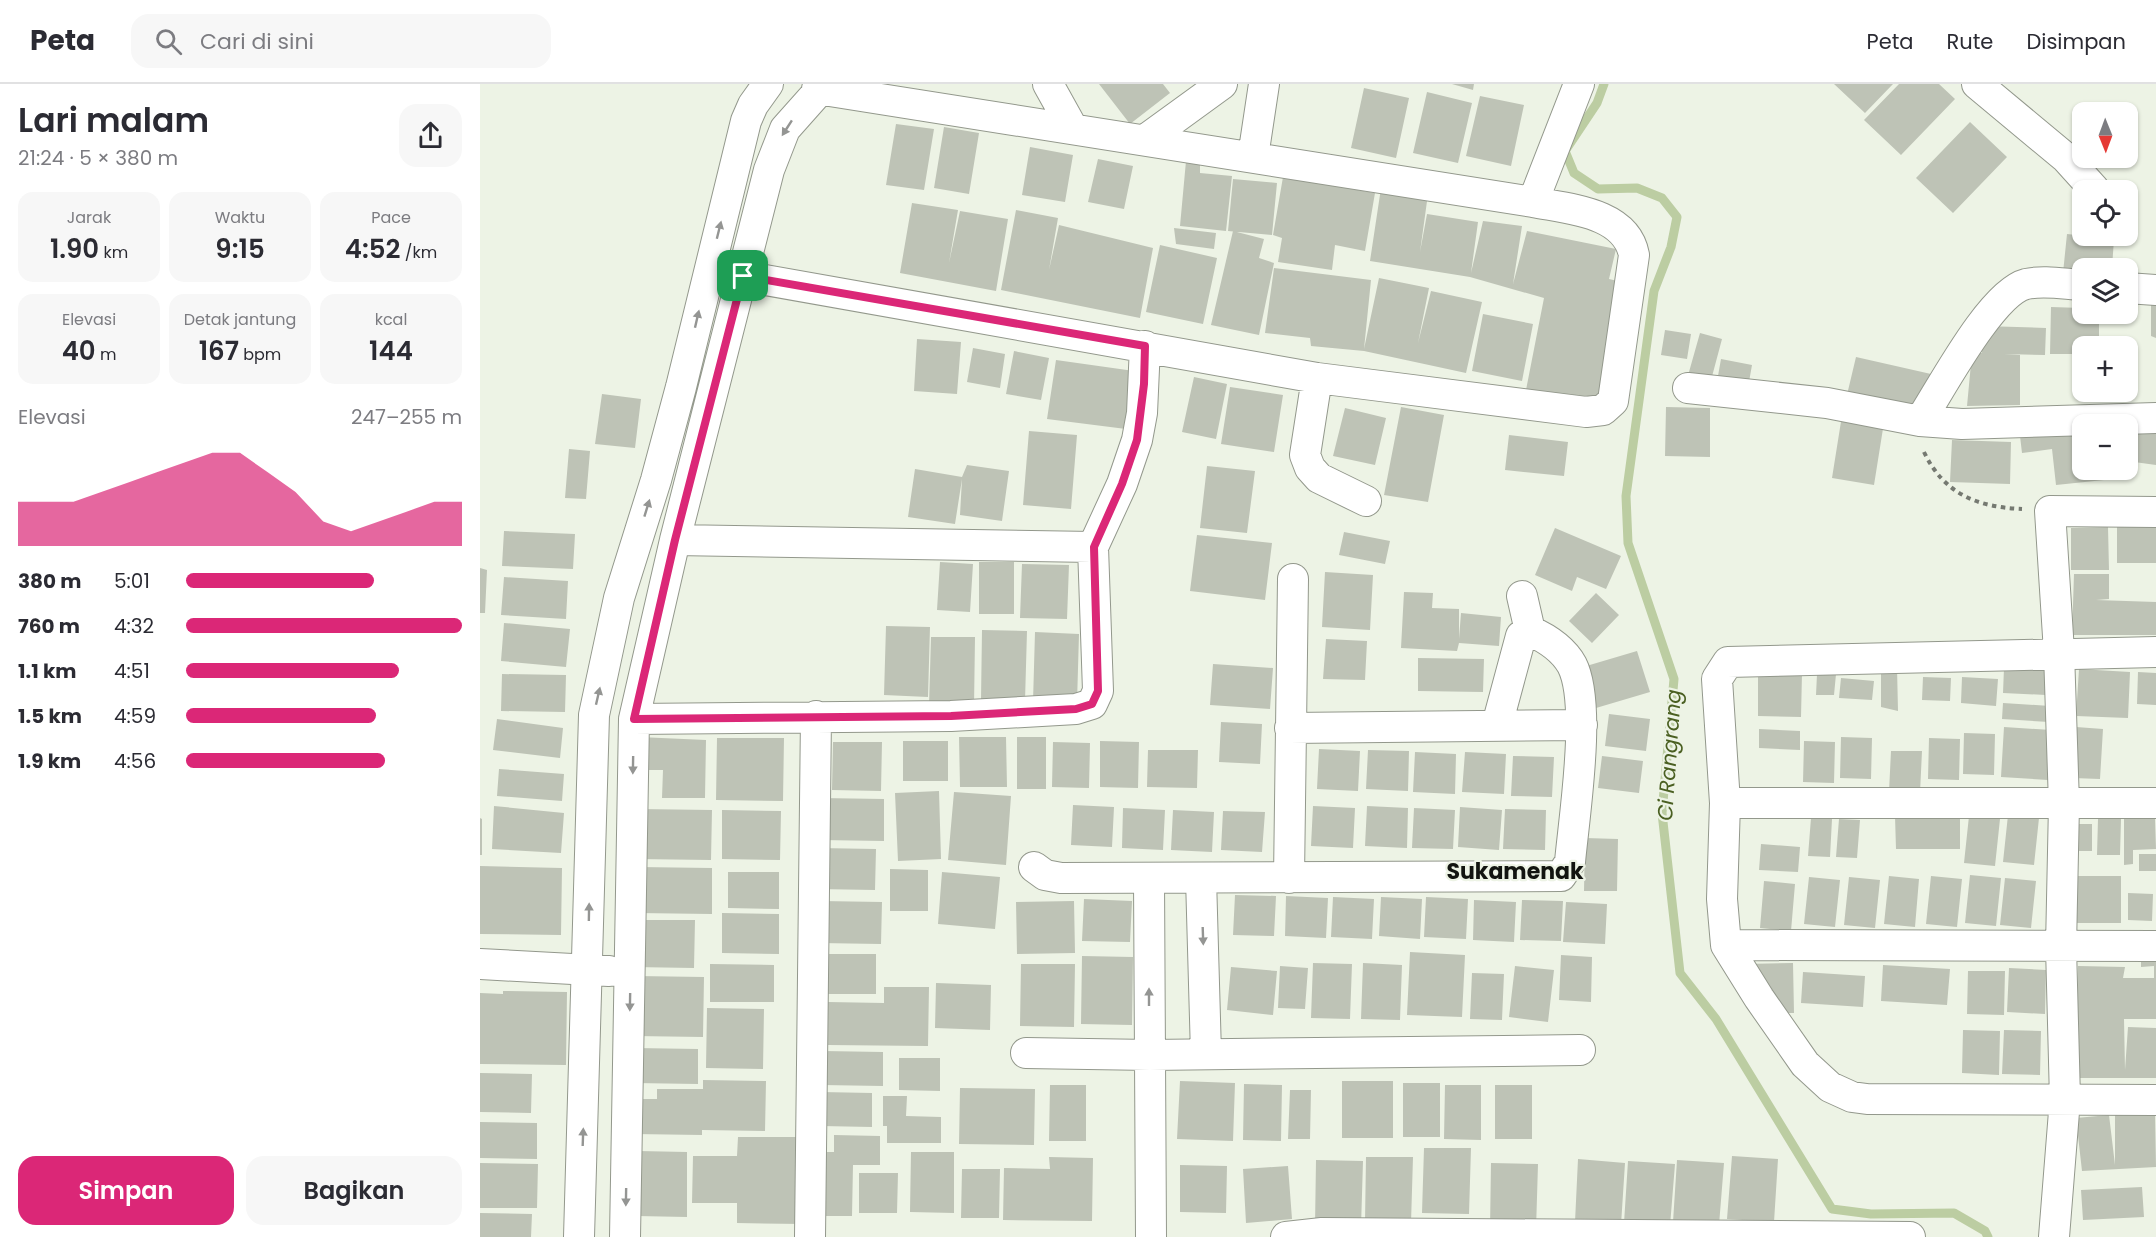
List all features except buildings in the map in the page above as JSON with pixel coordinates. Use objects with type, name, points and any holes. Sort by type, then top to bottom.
[{"type":"street","points":[[625,1237],[594,715],[619,598],[681,387],[746,121],[753,105],[768,84]]},
{"type":"street","points":[[1048,84],[1073,129]]},
{"type":"street","points":[[1145,140],[1222,84]]},
{"type":"street","points":[[1253,157],[1264,84]]},
{"type":"street","points":[[1533,202],[1578,84]]},
{"type":"street","points":[[1977,84],[2066,158],[2086,180]]},
{"type":"street","points":[[579,1237],[610,971],[634,719],[675,540],[775,150],[785,129],[821,87],[1533,202],[1604,219],[1625,232],[1631,241],[1634,255],[1613,401],[1609,407],[1586,412],[1317,378],[743,276]]},
{"type":"street","points":[[1920,422],[1988,315],[2011,291],[2026,284],[2072,284]]},
{"type":"street","points":[[2138,289],[2156,290]]},
{"type":"street","points":[[634,719],[951,716],[1086,707],[1092,704],[1098,691],[1094,547],[1122,484],[1137,440],[1144,384],[1145,346]]},
{"type":"street","points":[[1317,378],[1305,455],[1310,468],[1319,478],[1366,501]]},
{"type":"street","points":[[1688,388],[1827,403],[1920,422],[1962,424],[2156,418]]},
{"type":"street","points":[[2054,1237],[2065,1099],[2061,946],[2064,804],[2059,652],[2050,511],[2156,512]]},
{"type":"street","points":[[675,540],[1094,547]]},
{"type":"street","points":[[1288,878],[1293,579]]},
{"type":"street","points":[[1034,867],[1045,874],[1061,878],[1561,876],[1570,862],[1582,724],[1575,673],[1571,663],[1560,649],[1530,631],[1522,596]]},
{"type":"street","points":[[1497,726],[1521,636],[1530,631]]},
{"type":"street","points":[[2156,652],[2059,652],[1728,662],[1717,679],[1725,803],[1722,899],[1726,945],[1758,998],[1805,1064],[1830,1087],[1841,1093],[1867,1099],[2156,1100]]},
{"type":"street","points":[[810,1237],[816,716]]},
{"type":"street","points":[[1290,728],[1582,724]]},
{"type":"street","points":[[1725,803],[2156,803]]},
{"type":"street","points":[[1201,878],[1206,1054]]},
{"type":"street","points":[[1149,879],[1150,1237]]},
{"type":"street","points":[[1726,945],[2156,945]]},
{"type":"street","points":[[480,964],[610,971]]},
{"type":"street","points":[[1026,1053],[1150,1055],[1580,1050]]},
{"type":"street","points":[[1286,1237],[1322,1233],[1411,1236],[1910,1237]]},
{"type":"path","points":[[1920,422],[1919,435],[1924,454],[1947,485],[1979,504],[2024,509]]},
{"type":"waterway","name":"Ci Rangrang","points":[[1604,84],[1597,103],[1565,151],[1574,173],[1598,189],[1637,188],[1662,198],[1677,217],[1671,247],[1654,291],[1626,496],[1628,543],[1674,679],[1662,813],[1680,973],[1716,1019],[1832,1209],[1871,1214],[1954,1213],[1985,1231],[1988,1237]]},
{"type":"district","name":"Sukamenak","points":[[1515,871]]},
{"type":"route","points":[[743,276],[1145,346],[1142,413],[1137,440],[1122,484],[1094,547],[1098,691],[1092,704],[1076,709],[951,716],[634,719],[675,540],[743,276]]}]
